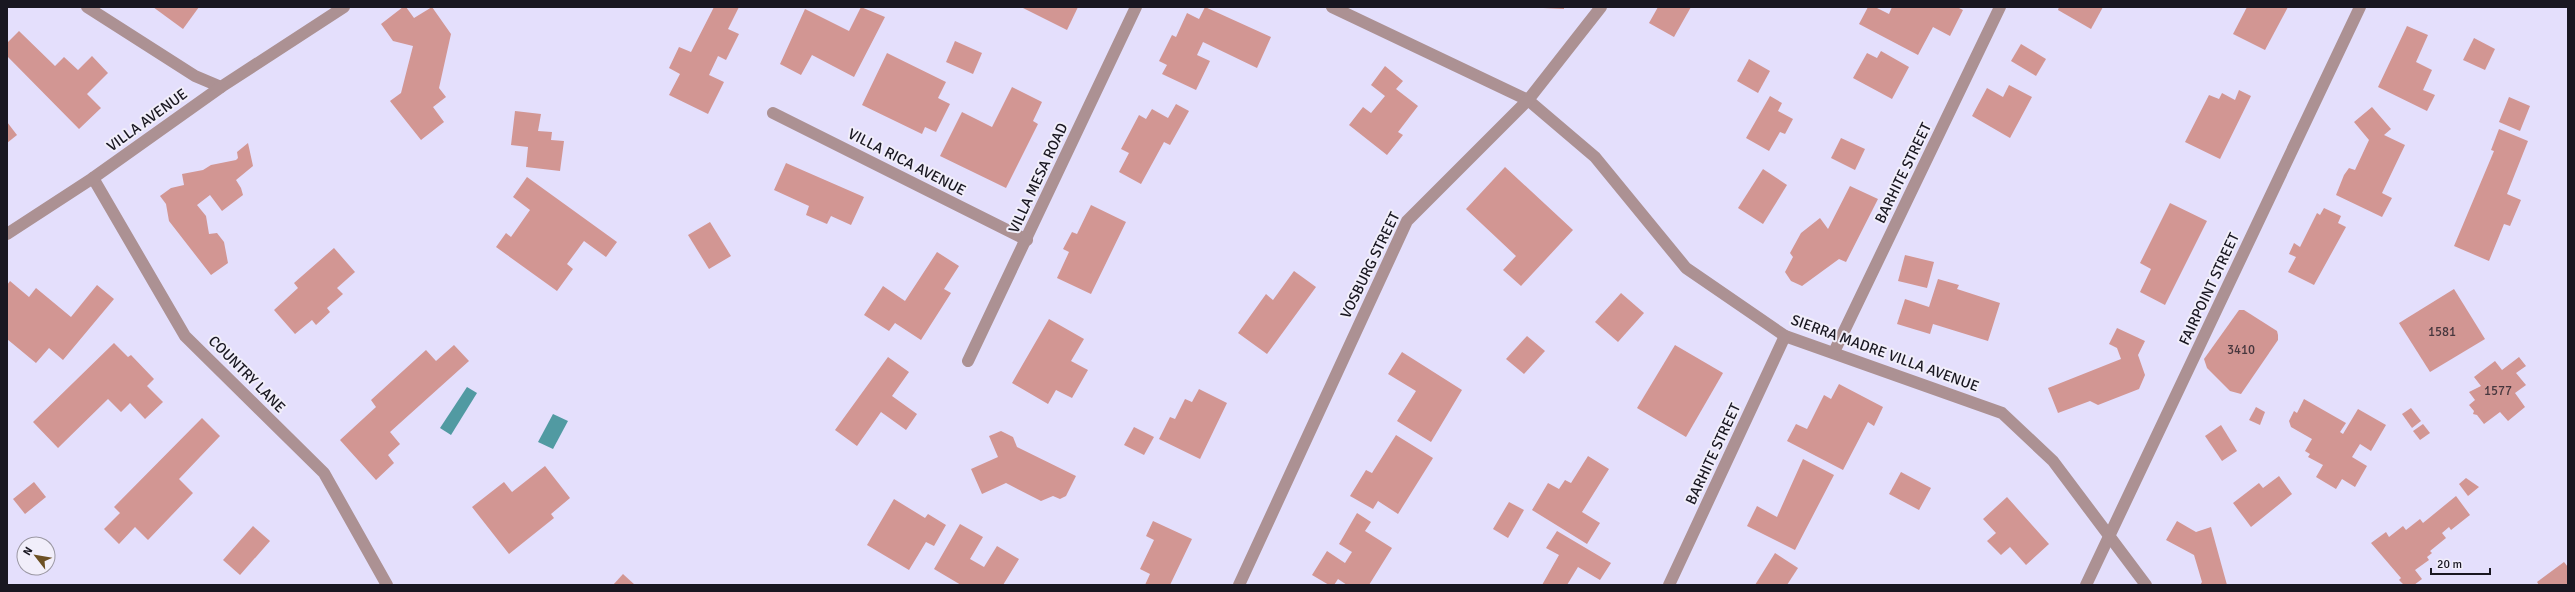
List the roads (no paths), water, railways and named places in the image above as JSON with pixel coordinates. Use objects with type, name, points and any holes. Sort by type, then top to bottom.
[{"type":"street","points":[[87,7],[194,76],[221,87],[344,7]]},
{"type":"street","name":"VILLA MESA ROAD","points":[[968,361],[1027,240],[1136,7]]},
{"type":"street","name":"SIERRA MADRE VILLA AVENUE","points":[[1332,7],[1528,100],[1595,157],[1686,268],[1785,336],[1834,352],[2002,413],[2053,461],[2146,585]]},
{"type":"street","name":"VOSBURG STREET","points":[[1239,585],[1407,221],[1528,100],[1601,7]]},
{"type":"street","name":"BARHITE STREET","points":[[1834,352],[2000,7]]},
{"type":"street","name":"FAIRPOINT STREET","points":[[2086,585],[2360,7]]},
{"type":"street","name":"VILLA AVENUE","points":[[93,178],[221,87]]},
{"type":"street","name":"VILLA RICA AVENUE","points":[[773,113],[1027,240]]},
{"type":"street","points":[[7,234],[93,178]]},
{"type":"street","name":"COUNTRY LANE","points":[[93,178],[185,336],[324,473],[387,585]]},
{"type":"street","name":"BARHITE STREET","points":[[1670,585],[1785,336]]}]
